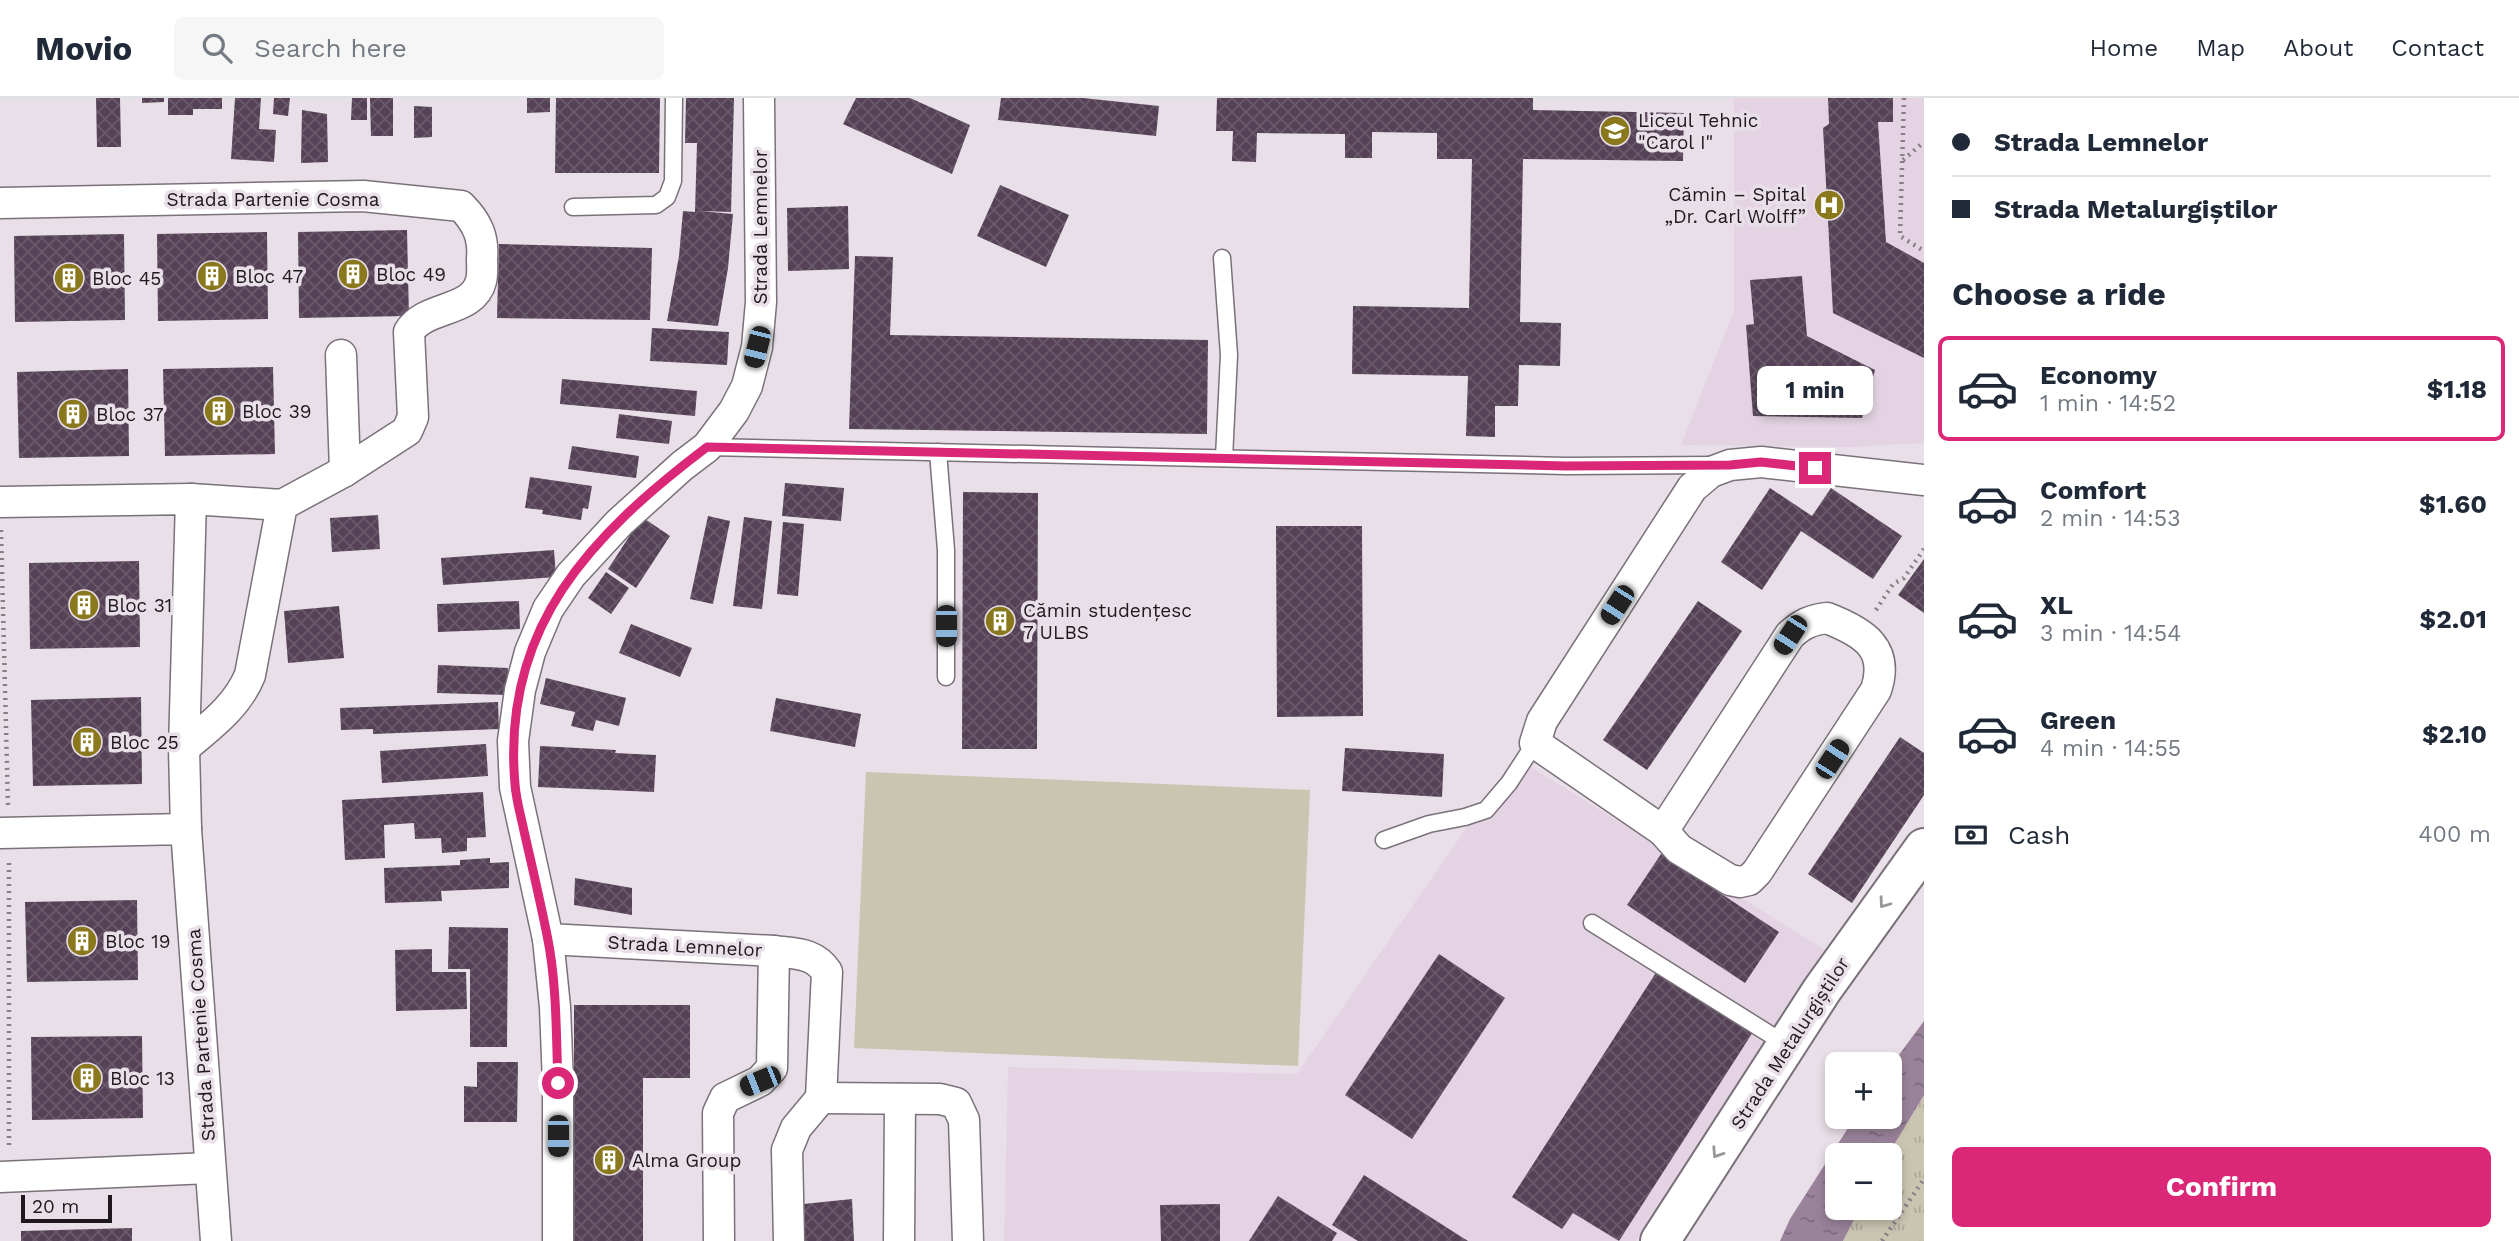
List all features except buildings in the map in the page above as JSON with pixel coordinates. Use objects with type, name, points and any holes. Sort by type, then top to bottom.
[{"type":"main road","name":"Strada Metalurgiștilor","points":[[1660,1241],[1822,990],[1924,848]]},
{"type":"street","name":"Strada Lemnelor","points":[[558,1241],[555,1007],[548,939],[515,787],[513,741],[520,690],[530,652],[548,609],[571,575],[589,553],[682,466],[707,447],[734,411],[747,386],[757,347],[761,302],[759,98]]},
{"type":"street","name":"Strada Partenie Cosma","points":[[0,203],[363,196],[461,206],[471,216],[483,242],[481,281],[473,297],[414,324],[409,332],[413,417],[407,431],[345,471],[282,505]]},
{"type":"street","points":[[341,355],[345,471]]},
{"type":"street","points":[[1663,831],[1790,635],[1802,624],[1813,619],[1827,618],[1860,634],[1880,659],[1881,674],[1876,690],[1757,872],[1749,880],[1740,882],[1730,880],[1679,849],[1663,831],[1535,743],[1542,721],[1692,488],[1711,472],[1730,465],[1761,462],[1924,480]]},
{"type":"street","name":"Strada Partenie Cosma","points":[[191,499],[184,748],[186,829],[216,1241]]},
{"type":"street","points":[[0,502],[191,499],[282,505],[250,675],[234,704],[184,748]]},
{"type":"street","points":[[4,833],[186,829]]},
{"type":"street","name":"Strada Lemnelor","points":[[548,939],[774,951],[811,956],[821,962],[827,972],[821,1098]]},
{"type":"street","points":[[719,1241],[718,1113],[725,1098],[760,1081],[772,1068],[774,951]]},
{"type":"street","points":[[789,1241],[788,1150],[796,1128],[821,1098],[940,1098],[956,1103],[964,1120],[968,1241]]},
{"type":"street","points":[[899,1241],[900,1099]]},
{"type":"street","points":[[4,1177],[210,1168]]},
{"type":"lane","points":[[573,207],[656,205],[667,197],[673,181],[674,98]]},
{"type":"lane","points":[[1222,258],[1229,355],[1224,458]]},
{"type":"lane","points":[[707,447],[1566,466],[1730,465]]},
{"type":"lane","points":[[938,452],[946,550],[946,677]]},
{"type":"lane","points":[[1384,840],[1429,824],[1486,810],[1509,783],[1535,743]]},
{"type":"lane","points":[[1592,923],[1787,1045]]},
{"type":"path","points":[[1904,98],[1900,236],[1924,251]]},
{"type":"path","points":[[1902,161],[1924,142]]},
{"type":"path","points":[[0,502],[4,1177]]},
{"type":"path","points":[[1860,634],[1893,584],[1904,578],[1924,548]]},
{"type":"path","points":[[1882,1241],[1924,1179]]},
{"type":"shaded area","name":"Cămin – Spital „Dr. Carl Wolff”","points":[[1734,98],[1924,98],[1924,443],[1852,447],[1681,445],[1734,311]]},
{"type":"shaded area","points":[[1515,757],[1828,952],[1636,1241],[1004,1241],[1008,1067],[1297,1074]]},
{"type":"green space","points":[[866,772],[1310,790],[1298,1066],[854,1048]]},
{"type":"green space","points":[[1924,1095],[1924,1241],[1843,1241],[1854,1220],[1902,1220],[1902,1143],[1895,1143]]},
{"type":"water","points":[[1924,1021],[1924,1095],[1895,1143],[1838,1143],[1847,1129],[1902,1129],[1901,1052]]},
{"type":"water","points":[[1825,1164],[1825,1220],[1854,1220],[1843,1241],[1780,1241],[1790,1219]]},
{"type":"place","name":"Liceul Tehnic \"Carol I\"","points":[[1615,131]]},
{"type":"place","name":"Cămin – Spital „Dr. Carl Wolff”","points":[[1829,205]]},
{"type":"place","name":"Bloc 49","points":[[353,274]]},
{"type":"place","name":"Bloc 47","points":[[212,276]]},
{"type":"place","name":"Bloc 45","points":[[69,278]]},
{"type":"place","name":"Bloc 39","points":[[219,411]]},
{"type":"place","name":"Bloc 37","points":[[73,414]]},
{"type":"place","name":"Bloc 31","points":[[84,605]]},
{"type":"place","name":"Cămin studențesc 7 ULBS","points":[[1000,621]]},
{"type":"place","name":"Bloc 25","points":[[87,742]]},
{"type":"place","name":"Bloc 19","points":[[82,941]]},
{"type":"place","name":"Bloc 13","points":[[87,1078]]},
{"type":"place","name":"Alma Group","points":[[609,1160]]},
{"type":"route","points":[[558,1083],[555,1007],[548,939],[515,787],[513,741],[520,690],[530,652],[548,609],[571,575],[619,523],[707,447],[1566,466],[1730,465],[1761,462],[1815,468]]}]
